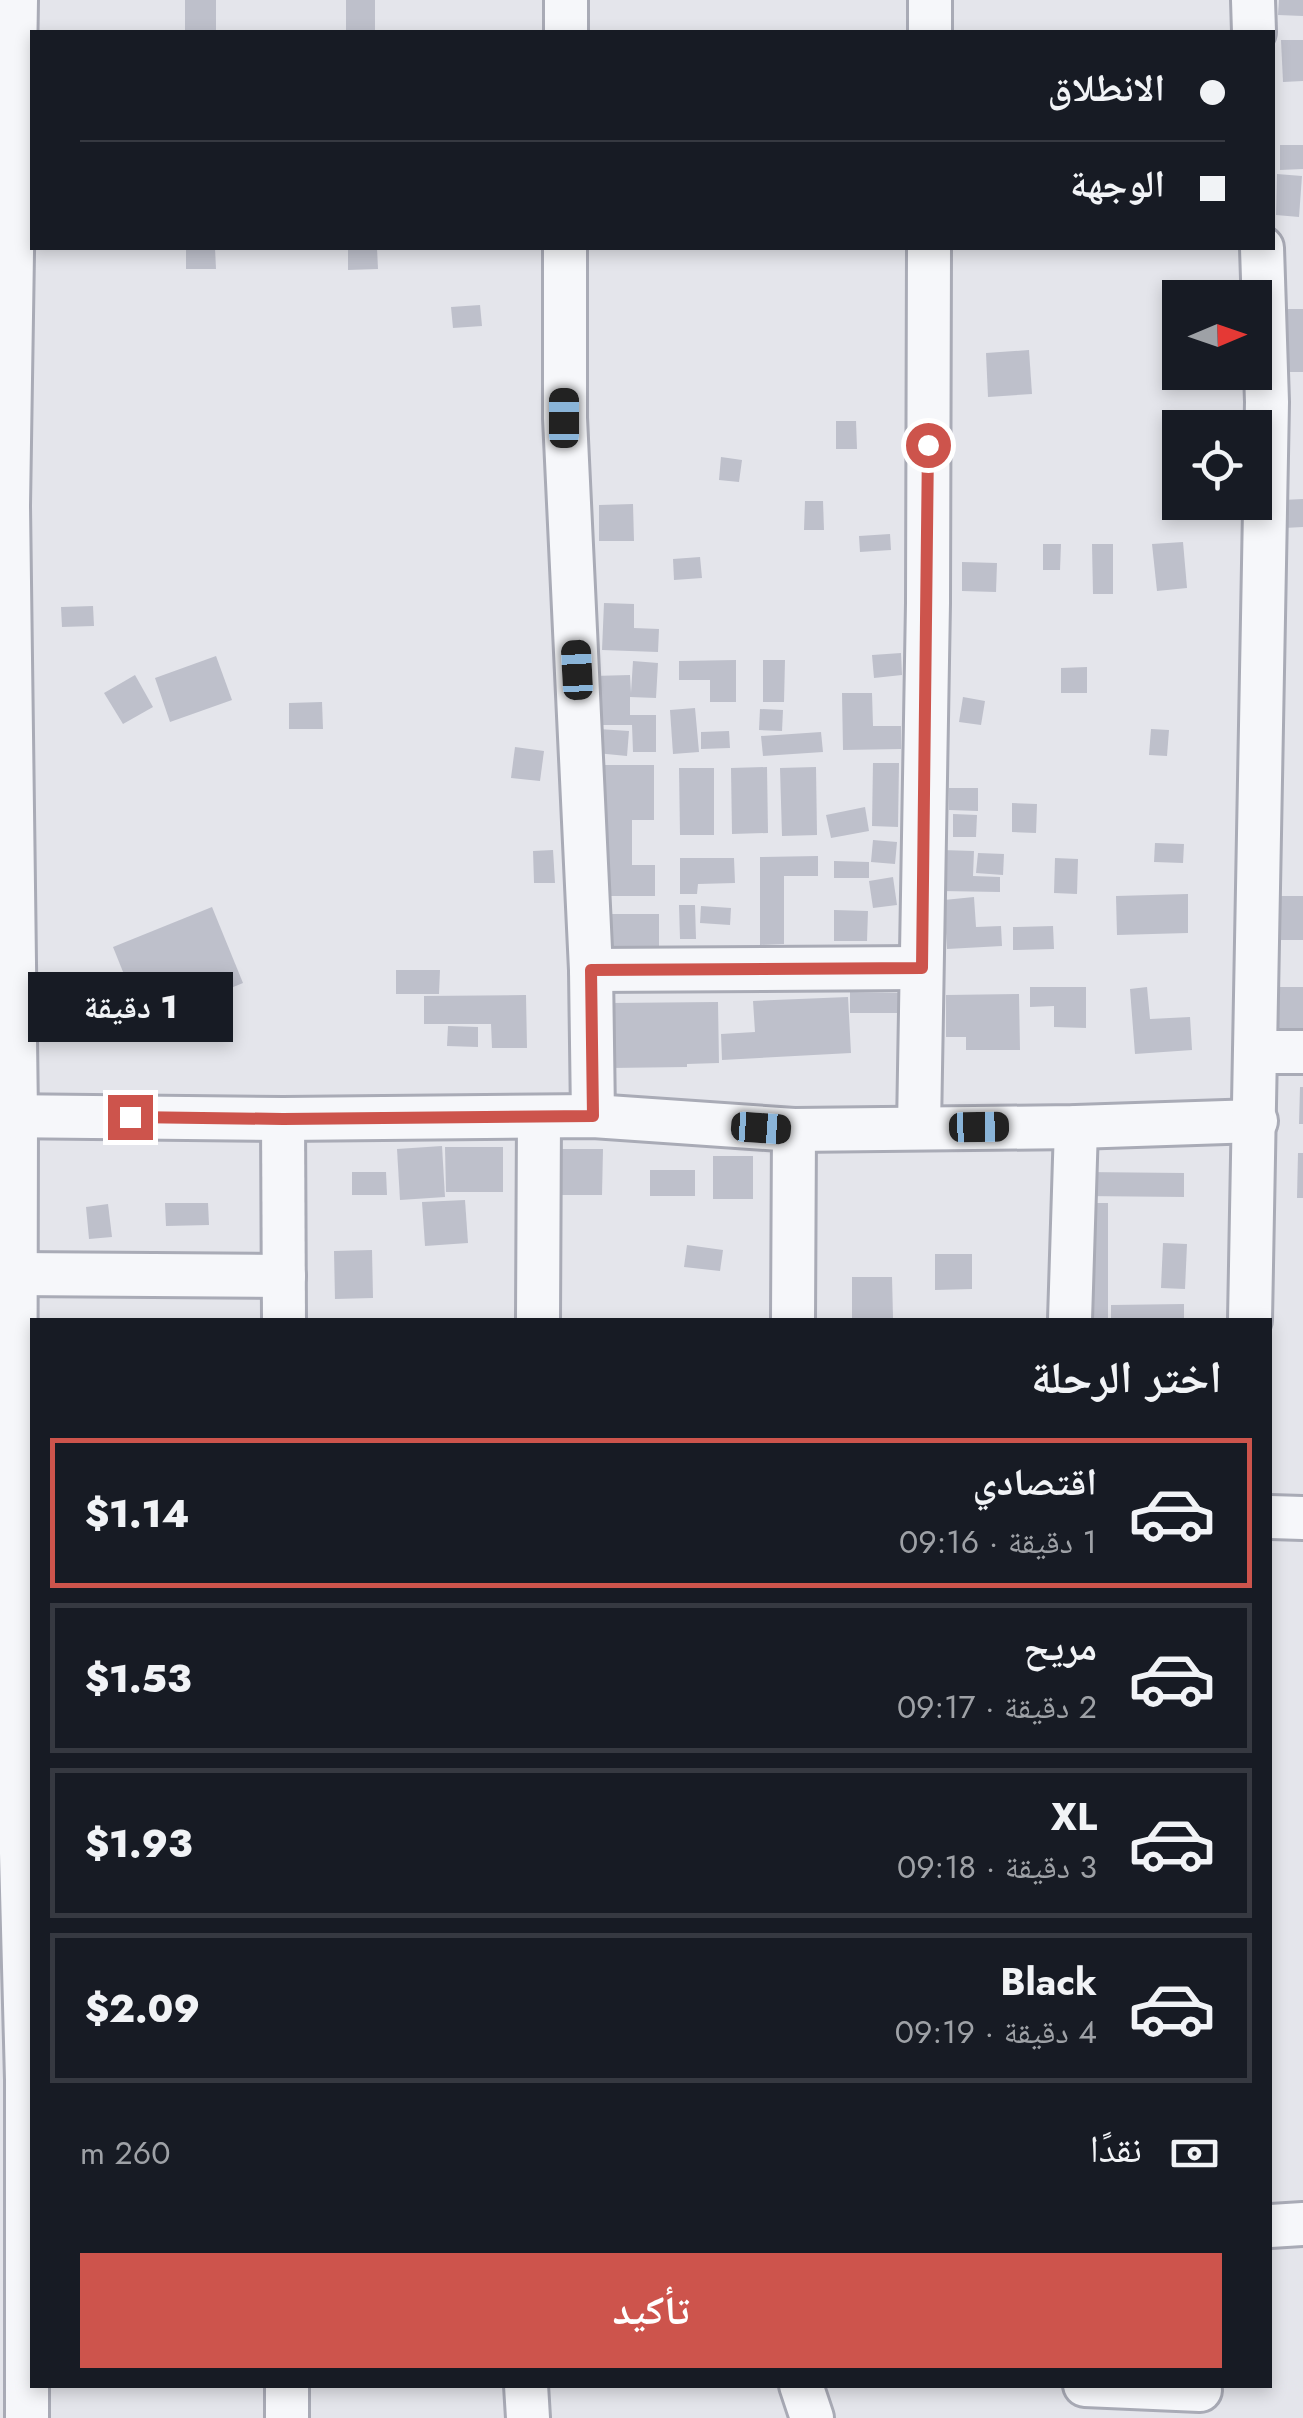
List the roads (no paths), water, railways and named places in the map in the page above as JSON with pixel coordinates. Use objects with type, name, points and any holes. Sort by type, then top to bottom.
[{"type":"street","points":[[16,0],[8,506],[8,1116],[15,1274],[8,1626],[28,1871],[18,2394]]},
{"type":"street","points":[[566,0],[566,30]]},
{"type":"street","points":[[930,0],[930,30]]},
{"type":"street","points":[[1253,0],[1254,30]]},
{"type":"street","points":[[565,250],[564,418],[591,970],[593,1116]]},
{"type":"street","points":[[919,1128],[928,603],[929,250]]},
{"type":"street","points":[[1250,1318],[1255,1052],[1285,402],[1262,250]]},
{"type":"street","points":[[591,970],[922,968]]},
{"type":"street","points":[[1255,1052],[1303,1052]]},
{"type":"street","points":[[8,1116],[593,1116],[794,1130],[1256,1122]]},
{"type":"street","points":[[538,1318],[539,1117]]},
{"type":"street","points":[[283,1119],[284,1318]]},
{"type":"street","points":[[1070,1318],[1076,1126]]},
{"type":"street","points":[[793,1318],[794,1130]]},
{"type":"street","points":[[15,1274],[284,1276]]},
{"type":"street","points":[[1272,1517],[1303,1518]]},
{"type":"street","points":[[1272,2226],[1303,2224]]},
{"type":"street","points":[[287,2388],[287,2418]]},
{"type":"street","points":[[526,2388],[528,2418]]},
{"type":"street","points":[[801,2388],[812,2418]]},
{"type":"street","points":[[1112,2388],[1200,2398]]}]
